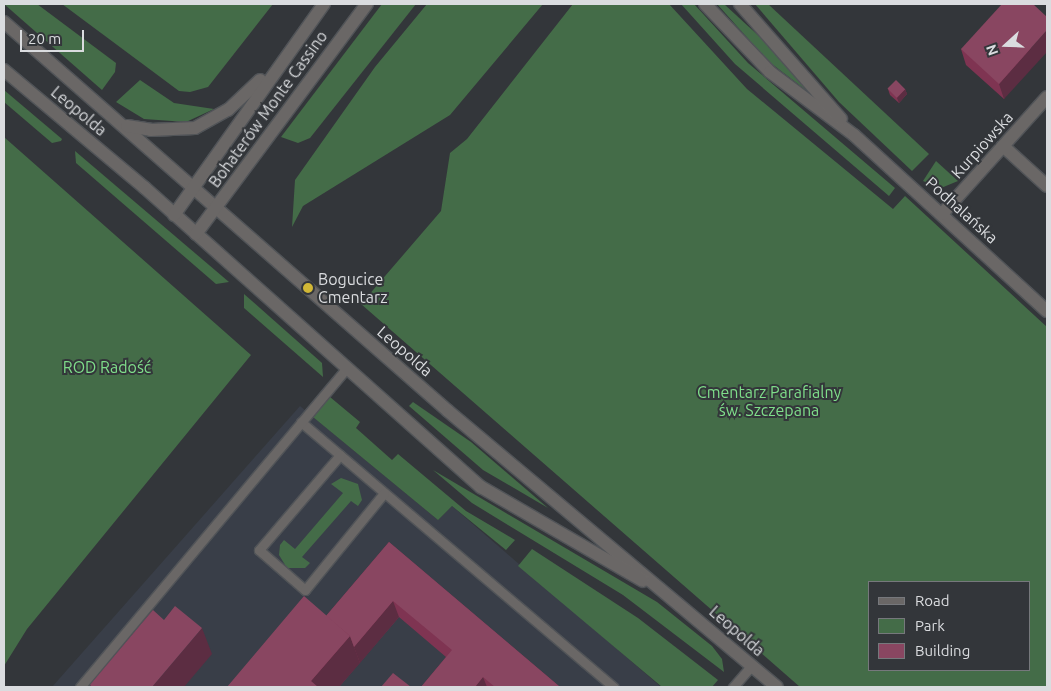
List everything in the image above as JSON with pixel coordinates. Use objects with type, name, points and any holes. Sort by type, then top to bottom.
[{"type":"street","name":"Bohaterów Monte Cassino","points":[[174,215],[196,186],[284,56],[324,4]]},
{"type":"street","name":"Bohaterów Monte Cassino","points":[[196,234],[367,4]]},
{"type":"street","name":"Podhalańska","points":[[705,4],[770,72],[854,135],[1047,311]]},
{"type":"street","name":"Podhalańska","points":[[740,4],[854,135]]},
{"type":"street","name":"Leopolda","points":[[4,22],[196,186],[448,410],[676,600],[777,687]]},
{"type":"street","points":[[125,125],[178,130],[212,122],[284,56]]},
{"type":"street","name":"Leopolda","points":[[4,70],[196,234],[481,487],[676,600]]},
{"type":"street","name":"Kurpiowska","points":[[942,214],[1047,97]]},
{"type":"street","points":[[1003,146],[1047,186]]},
{"type":"lane","points":[[80,687],[346,369]]},
{"type":"lane","points":[[301,422],[614,687]]},
{"type":"lane","points":[[340,455],[260,550],[305,590],[384,493]]},
{"type":"lane","points":[[733,687],[752,665]]},
{"type":"shaded area","points":[[300,406],[438,520],[452,506],[661,687],[52,687]]},
{"type":"green space","points":[[4,4],[37,4],[116,63],[115,72],[102,90]]},
{"type":"green space","points":[[62,4],[273,4],[208,87],[190,92],[179,91]]},
{"type":"green space","points":[[382,4],[416,4],[310,138],[298,143],[281,137]]},
{"type":"green space","points":[[427,4],[543,4],[450,115],[303,206],[292,227],[295,180],[375,67]]},
{"type":"green space","name":"Cmentarz Parafialny św. Szczepana","points":[[573,4],[669,4],[747,89],[893,209],[905,196],[1047,327],[1047,687],[800,687],[361,304],[441,211],[450,153],[467,139]]},
{"type":"green space","points":[[681,4],[694,4],[748,63],[895,188],[889,196],[735,64]]},
{"type":"green space","points":[[717,4],[724,4],[773,49],[811,94],[768,61]]},
{"type":"green space","points":[[755,4],[768,4],[929,154],[912,171],[839,102]]},
{"type":"green space","points":[[140,80],[174,103],[214,109],[186,122],[144,119],[116,102]]},
{"type":"green space","points":[[4,90],[62,139],[61,141],[52,143],[4,102]]},
{"type":"green space","name":"ROD Radość","points":[[4,137],[251,355],[27,629],[4,666]]},
{"type":"green space","points":[[75,151],[229,282],[216,284],[76,163]]},
{"type":"green space","points":[[936,161],[958,181],[941,188],[923,181]]},
{"type":"green space","points":[[244,294],[322,363],[323,377],[244,308]]},
{"type":"green space","points":[[330,397],[360,422],[356,428],[392,460],[398,454],[466,511],[515,540],[506,550],[452,506],[438,520],[313,417]]},
{"type":"green space","points":[[413,402],[471,442],[548,508],[483,470],[409,406]]},
{"type":"green space","points":[[433,470],[657,602],[712,646],[722,659],[724,672],[623,595],[472,503]]},
{"type":"green space","points":[[341,478],[358,484],[362,500],[358,506],[351,501],[302,557],[310,563],[305,568],[287,568],[279,555],[280,545],[284,540],[295,549],[343,493],[331,484]]},
{"type":"green space","points":[[532,549],[638,618],[718,680],[712,687],[662,687],[518,566]]},
{"type":"building","points":[[1002,4],[1033,4],[1047,17],[1047,30],[999,84],[961,49]]},
{"type":"building","points":[[896,80],[905,89],[897,98],[888,88]]},
{"type":"building","points":[[389,542],[560,687],[495,687],[483,677],[475,687],[421,687],[452,650],[393,601],[354,647],[350,636],[326,616]]},
{"type":"building","points":[[304,596],[350,636],[311,681],[318,687],[227,687]]},
{"type":"building","points":[[175,606],[202,628],[152,687],[92,687],[90,685],[153,610],[164,620]]},
{"type":"building","points":[[393,673],[411,687],[381,687]]},
{"type":"place","name":"Bogucice Cmentarz","points":[[308,288]]}]
